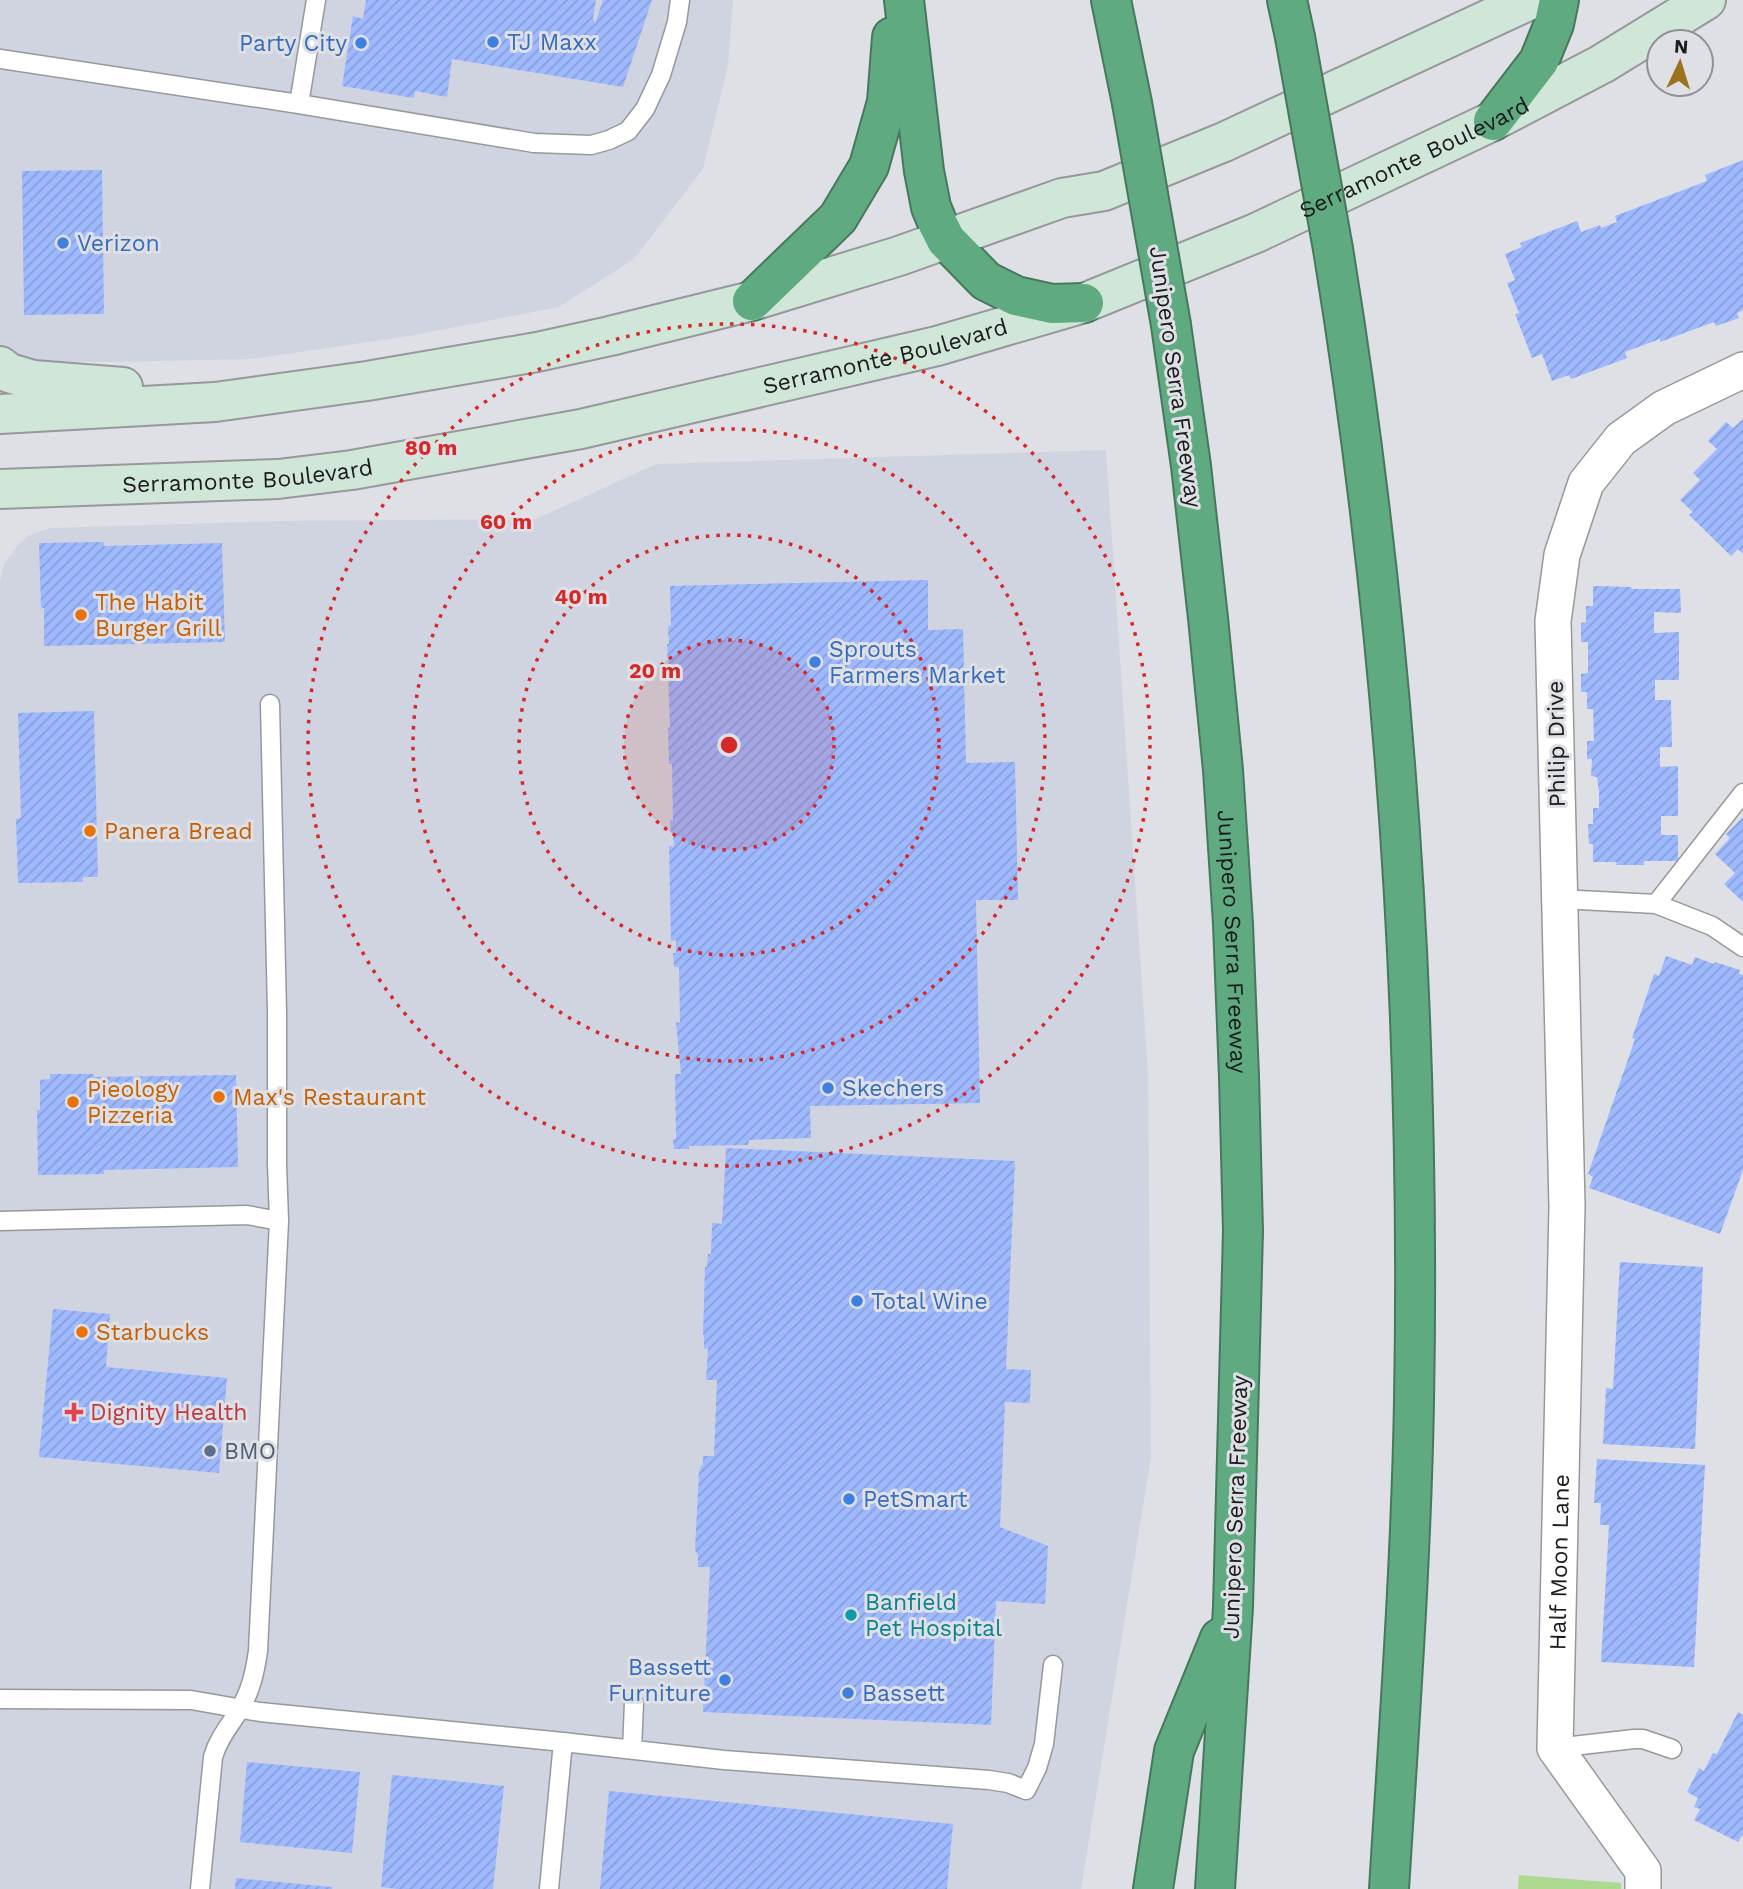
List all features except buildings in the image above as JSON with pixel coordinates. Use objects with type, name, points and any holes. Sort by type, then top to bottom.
[{"type":"highway","points":[[752,301],[838,218],[869,166],[887,102],[895,0]]},
{"type":"highway","points":[[904,0],[924,171],[931,206],[946,240],[986,281],[1016,296],[1052,304],[1084,303]]},
{"type":"highway","name":"Junipero Serra Freeway","points":[[1111,0],[1171,325],[1191,466],[1223,770],[1234,938],[1243,1231],[1233,1607],[1215,1889]]},
{"type":"highway","points":[[1287,0],[1333,249],[1358,417],[1384,633],[1407,941],[1415,1248],[1413,1440],[1409,1570],[1389,1889]]},
{"type":"highway","points":[[1493,121],[1539,61],[1554,24],[1559,0]]},
{"type":"highway","points":[[1153,1889],[1174,1751],[1233,1607]]},
{"type":"main road","points":[[0,414],[171,405],[261,396],[401,376],[537,352],[752,301],[946,240],[1062,198],[1104,191],[1224,142],[1530,0]]},
{"type":"main road","name":"Serramonte Boulevard","points":[[0,489],[278,479],[340,472],[542,437],[937,346],[1084,303],[1256,233],[1493,121],[1602,64],[1706,0]]},
{"type":"main road","points":[[0,366],[9,373],[33,380],[261,396]]},
{"type":"street","name":"Philip Drive","points":[[1567,1206],[1553,621],[1562,555],[1586,483],[1621,439],[1664,408],[1743,370]]},
{"type":"street","name":"Half Moon Lane","points":[[1555,1748],[1567,1206]]},
{"type":"street","points":[[1555,1748],[1643,1871],[1643,1889]]},
{"type":"lane","points":[[299,104],[316,0]]},
{"type":"lane","points":[[0,59],[534,142],[591,145],[628,131],[645,109],[661,75],[677,22],[680,0]]},
{"type":"lane","points":[[200,1889],[213,1757],[248,1692],[258,1651],[279,1221],[270,704]]},
{"type":"lane","points":[[1656,904],[1743,793]]},
{"type":"lane","points":[[1560,899],[1656,904],[1712,926],[1743,947]]},
{"type":"lane","points":[[0,1221],[247,1215],[279,1221]]},
{"type":"lane","points":[[0,1699],[191,1700],[240,1708],[724,1760],[989,1780],[1026,1790],[1037,1768],[1044,1744],[1053,1665]]},
{"type":"lane","points":[[632,1750],[635,1703]]},
{"type":"lane","points":[[1555,1748],[1643,1739],[1672,1749]]},
{"type":"lane","points":[[549,1889],[563,1742]]},
{"type":"shaded area","points":[[0,0],[733,0],[728,65],[703,169],[634,259],[559,307],[409,336],[252,359],[108,362],[0,361]]},
{"type":"shaded area","points":[[1106,450],[1148,1074],[1151,1457],[1081,1889],[0,1889],[0,581],[4,564],[17,546],[28,536],[50,528],[280,521],[536,519],[656,464]]},
{"type":"green space","points":[[1519,1875],[1621,1883],[1621,1889],[1518,1889]]},
{"type":"place","name":"TJ Maxx","points":[[493,42]]},
{"type":"place","name":"Party City","points":[[361,43]]},
{"type":"place","name":"Verizon","points":[[63,243]]},
{"type":"place","name":"The Habit Burger Grill","points":[[81,615]]},
{"type":"place","name":"Sprouts Farmers Market","points":[[815,662]]},
{"type":"place","name":"Panera Bread","points":[[90,831]]},
{"type":"place","name":"Skechers","points":[[828,1088]]},
{"type":"place","name":"Max's Restaurant","points":[[219,1097]]},
{"type":"place","name":"Pieology Pizzeria","points":[[73,1102]]},
{"type":"place","name":"Total Wine","points":[[857,1301]]},
{"type":"place","name":"Starbucks","points":[[82,1332]]},
{"type":"place","name":"Dignity Health","points":[[74,1412]]},
{"type":"place","name":"BMO","points":[[210,1451]]},
{"type":"place","name":"PetSmart","points":[[849,1499]]},
{"type":"place","name":"Banfield Pet Hospital","points":[[851,1615]]},
{"type":"place","name":"Bassett Furniture","points":[[725,1680]]},
{"type":"place","name":"Bassett","points":[[848,1693]]}]
